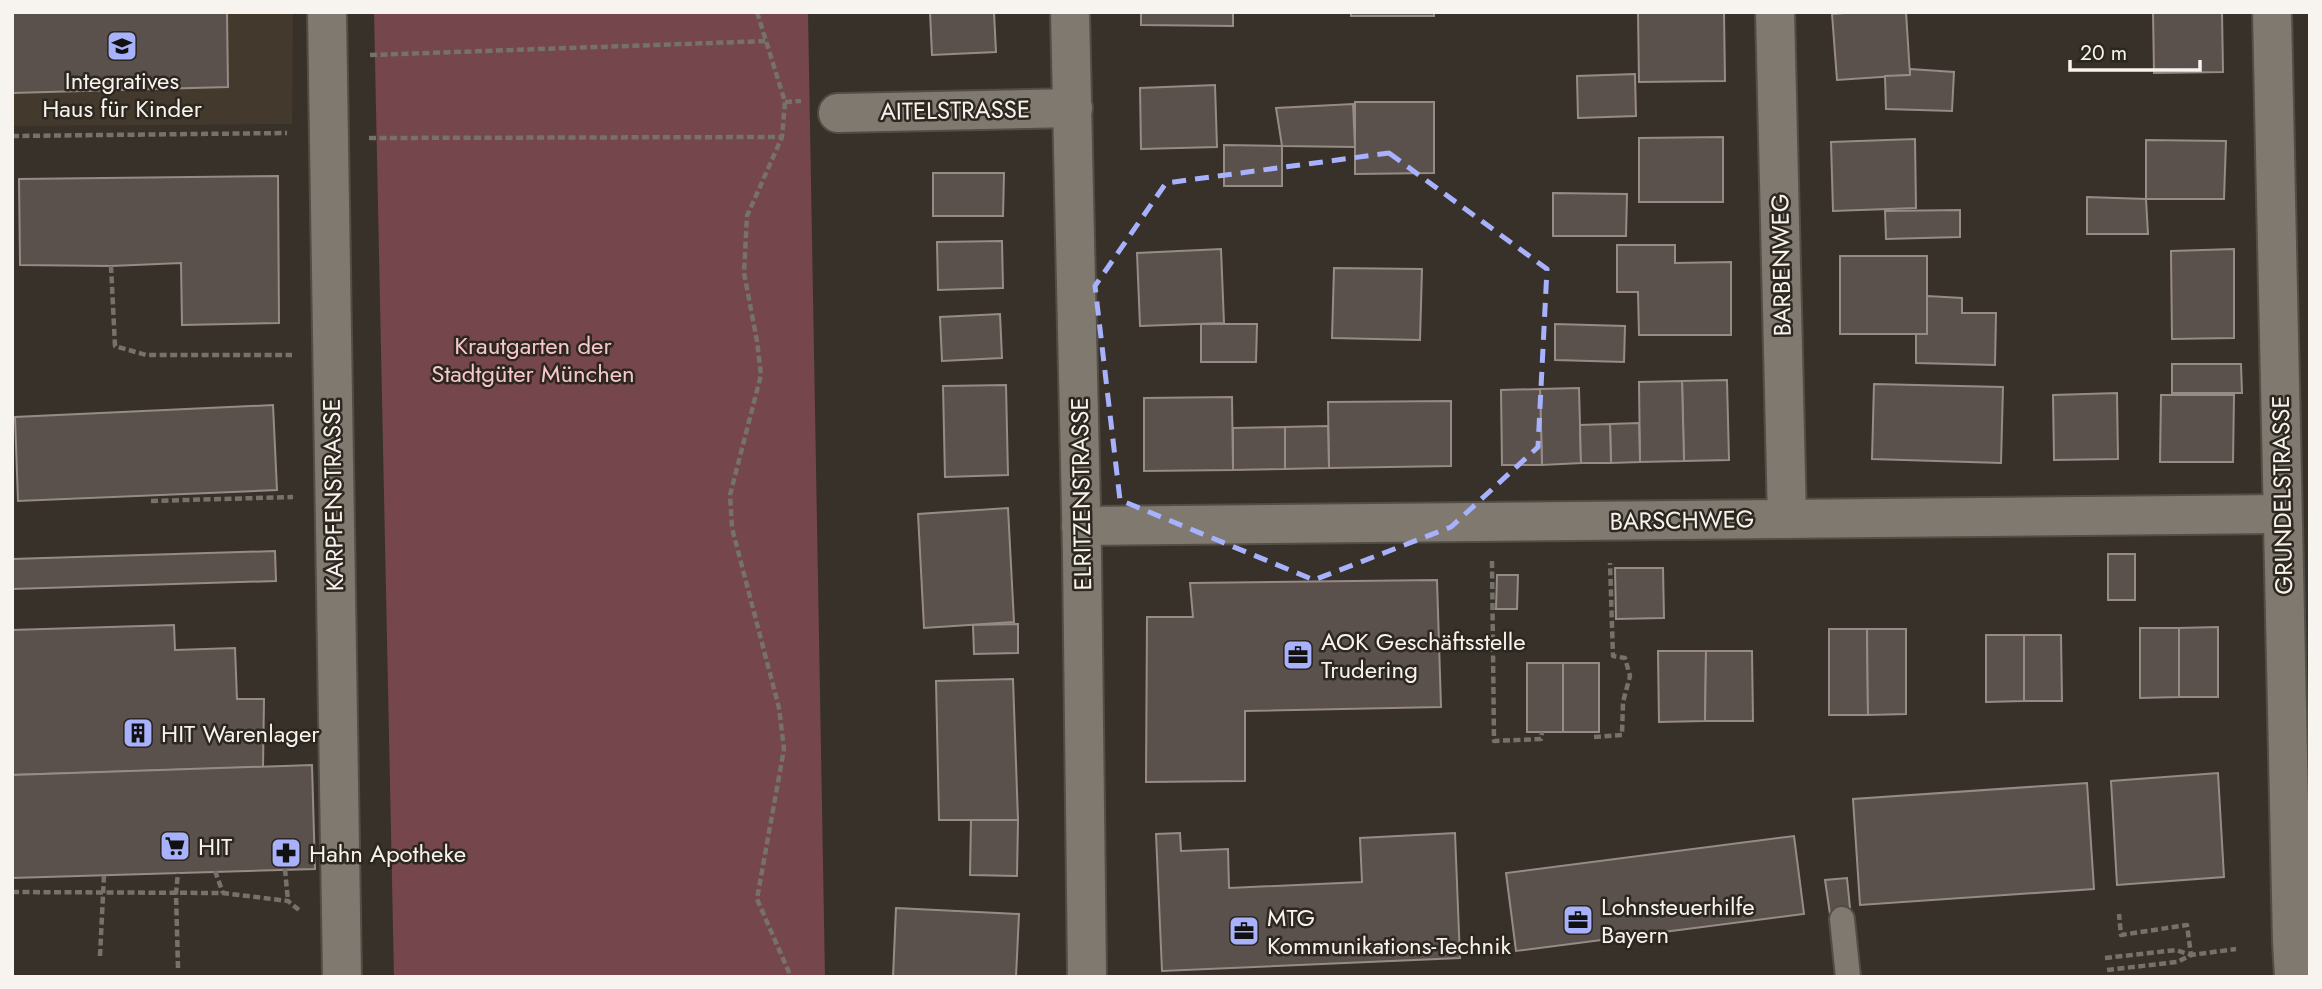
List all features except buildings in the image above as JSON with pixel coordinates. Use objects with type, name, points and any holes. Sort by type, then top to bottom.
[{"type":"street","name":"KARPFENSTRASSE","points":[[327,12],[342,977]]},
{"type":"street","name":"ELRITZENSTRASSE","points":[[1070,12],[1087,977]]},
{"type":"street","name":"BARBENWEG","points":[[1775,12],[1787,519]]},
{"type":"street","name":"GRUNDELSTRASSE","points":[[2272,12],[2294,977]]},
{"type":"street","name":"AITELSTRASSE","points":[[838,113],[1073,108]]},
{"type":"street","name":"BARSCHWEG","points":[[1081,526],[2282,514]]},
{"type":"lane","points":[[1842,919],[1848,977]]},
{"type":"path","points":[[757,12],[785,102],[782,136],[747,216],[744,274],[761,375],[730,495],[732,528],[779,708],[784,749],[757,899],[791,977]]},
{"type":"path","points":[[364,55],[768,41]]},
{"type":"path","points":[[12,136],[288,133]]},
{"type":"path","points":[[365,138],[782,136]]},
{"type":"path","points":[[111,266],[115,346],[146,355],[297,355]]},
{"type":"path","points":[[151,501],[301,497]]},
{"type":"path","points":[[1594,737],[1622,735],[1623,702],[1630,676],[1625,658],[1614,656],[1610,558]]},
{"type":"path","points":[[1492,560],[1494,741],[1541,739],[1542,732]]},
{"type":"path","points":[[285,869],[288,901]]},
{"type":"path","points":[[215,871],[223,893]]},
{"type":"path","points":[[178,873],[178,968]]},
{"type":"path","points":[[100,956],[104,875]]},
{"type":"path","points":[[12,892],[223,893],[288,901],[302,912]]},
{"type":"path","points":[[2119,914],[2121,935],[2187,925],[2192,955]]},
{"type":"path","points":[[2107,970],[2177,962],[2192,955],[2236,949]]},
{"type":"path","points":[[2105,958],[2176,950],[2192,955]]},
{"type":"highlighted area","points":[[1389,153],[1547,269],[1538,447],[1451,527],[1314,580],[1120,500],[1095,286],[1166,183]]},
{"type":"shaded area","points":[[12,12],[293,12],[292,124],[12,126]]},
{"type":"green space","name":"Krautgarten der Stadtgüter München","points":[[374,12],[808,12],[825,977],[394,977]]},
{"type":"place","name":"Integratives Haus für Kinder","points":[[122,46]]},
{"type":"place","name":"AOK Geschäftsstelle Trudering","points":[[1298,655]]},
{"type":"place","name":"HIT Warenlager","points":[[138,733]]},
{"type":"place","name":"HIT","points":[[175,846]]},
{"type":"place","name":"Hahn Apotheke","points":[[286,853]]},
{"type":"place","name":"Lohnsteuerhilfe Bayern","points":[[1578,920]]},
{"type":"place","name":"MTG Kommunikations-Technik","points":[[1244,931]]}]
